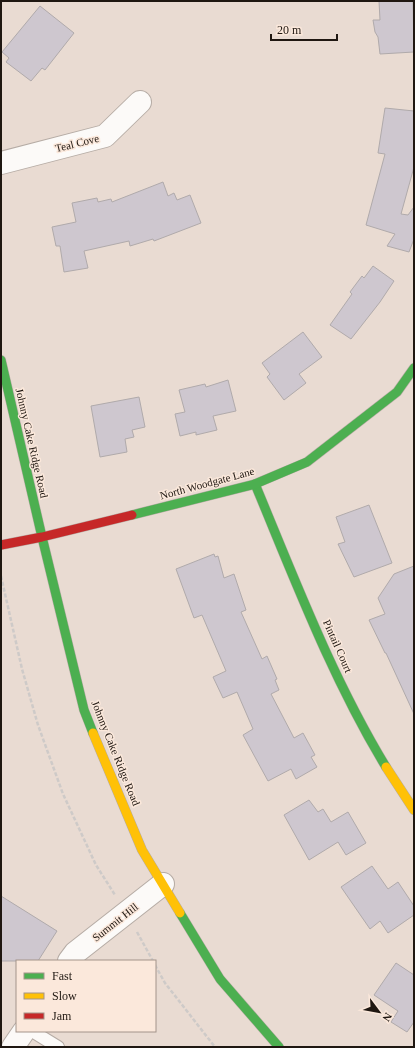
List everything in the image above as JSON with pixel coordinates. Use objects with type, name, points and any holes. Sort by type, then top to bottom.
[{"type":"street","name":"Teal Cove","points":[[1,163],[105,136],[140,102]]},
{"type":"street","name":"Johnny Cake Ridge Road","points":[[1,360],[84,710],[142,850],[220,979],[279,1047]]},
{"type":"street","name":"North Woodgate Lane","points":[[1,545],[42,537],[255,484],[307,462],[397,392],[414,368]]},
{"type":"street","name":"Pintail Court","points":[[255,484],[335,671],[370,739],[414,810]]},
{"type":"street","name":"Summit Hill","points":[[70,960],[74,953],[162,884]]},
{"type":"street","points":[[14,1047],[23,1032]]},
{"type":"lane","points":[[34,1032],[58,1047]]},
{"type":"path","points":[[1,576],[3,591],[22,669],[38,725],[63,794],[96,865],[126,913],[152,960]]},
{"type":"path","points":[[156,966],[165,983],[215,1047]]},
{"type":"building","points":[[379,1],[413,1],[414,52],[380,54],[378,37],[375,32],[373,20],[380,20]]},
{"type":"building","points":[[40,6],[74,33],[45,70],[42,68],[31,81],[6,62],[9,58],[2,52]]},
{"type":"building","points":[[385,108],[414,111],[414,167],[401,214],[408,215],[414,207],[414,239],[409,252],[387,246],[395,234],[366,225],[385,154],[378,153]]},
{"type":"building","points":[[163,182],[168,196],[174,193],[177,200],[190,195],[201,223],[154,241],[153,239],[130,246],[129,241],[84,251],[88,268],[64,272],[60,246],[56,246],[52,227],[76,222],[72,203],[97,198],[98,202],[111,199],[112,202]]},
{"type":"building","points":[[373,266],[394,281],[380,302],[351,339],[330,325],[352,294],[350,292],[362,276],[364,278]]},
{"type":"building","points":[[303,332],[322,357],[299,374],[306,383],[284,400],[267,377],[270,374],[262,363]]},
{"type":"building","points":[[228,380],[236,411],[213,416],[217,430],[196,435],[196,432],[180,436],[175,414],[185,412],[179,390],[205,384],[206,387]]},
{"type":"building","points":[[139,397],[145,427],[132,430],[134,437],[125,439],[127,452],[100,457],[91,406]]},
{"type":"building","points":[[369,505],[392,563],[354,577],[338,544],[345,542],[336,517]]},
{"type":"building","points":[[214,554],[215,557],[218,556],[224,578],[234,574],[246,610],[241,612],[262,659],[267,656],[277,679],[275,680],[279,690],[271,694],[294,738],[303,733],[315,755],[311,757],[317,767],[296,779],[291,769],[268,781],[243,735],[253,729],[237,692],[223,698],[213,677],[226,671],[202,615],[194,618],[176,569]]},
{"type":"building","points":[[414,566],[414,714],[369,620],[385,614],[378,598],[394,574]]},
{"type":"building","points":[[309,800],[318,812],[323,809],[331,822],[348,812],[366,843],[346,855],[338,842],[309,860],[284,815]]},
{"type":"building","points":[[372,866],[388,889],[398,882],[414,906],[414,915],[388,933],[380,921],[370,929],[341,887]]},
{"type":"building","points":[[1,896],[57,931],[39,960],[1,961]]},
{"type":"building","points":[[396,963],[414,975],[414,1022],[407,1032],[391,1022],[398,1011],[374,995]]},
{"type":"traffic: fast","points":[[1,360],[84,710],[93,733]]},
{"type":"traffic: fast","points":[[132,515],[255,484],[307,462],[397,392],[414,368]]},
{"type":"traffic: fast","points":[[255,484],[331,664],[348,699],[386,767]]},
{"type":"traffic: fast","points":[[180,913],[220,979],[279,1047]]},
{"type":"traffic: slow","points":[[93,733],[142,850],[180,913]]},
{"type":"traffic: slow","points":[[386,767],[414,810]]},
{"type":"traffic: jam","points":[[1,545],[42,537],[132,515]]}]
